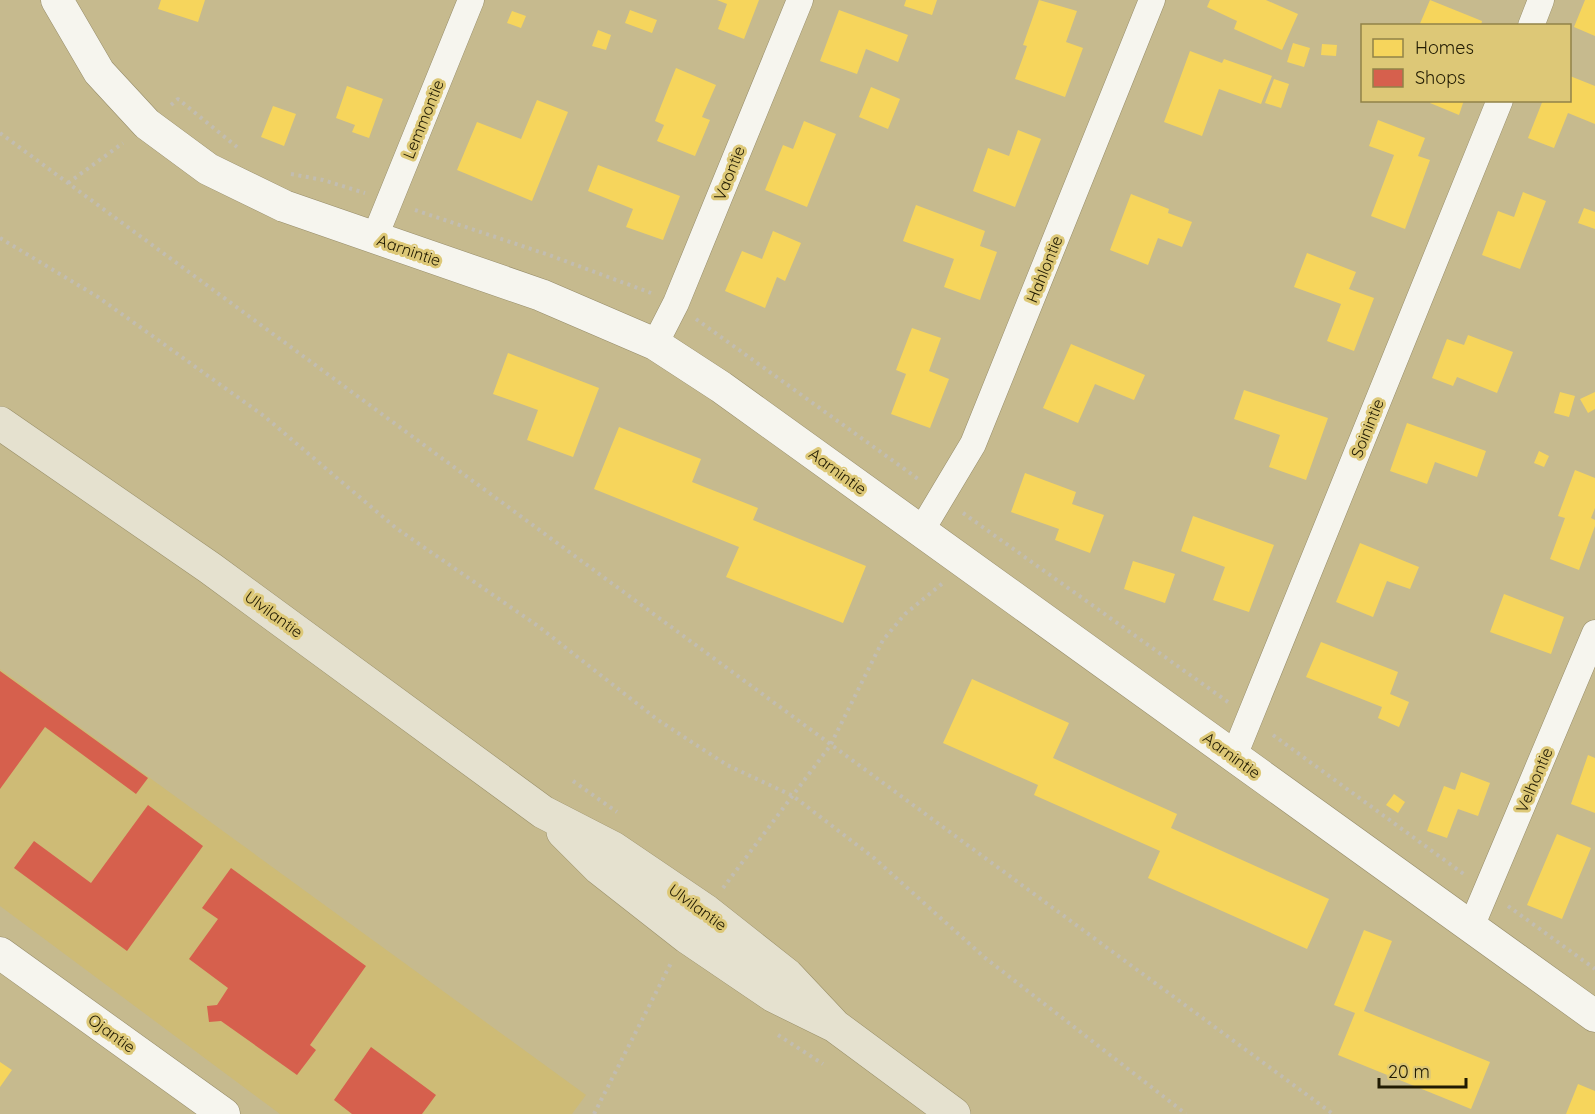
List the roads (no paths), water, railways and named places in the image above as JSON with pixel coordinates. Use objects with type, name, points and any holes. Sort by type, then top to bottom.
[{"type":"main road","name":"Ulvilantie","points":[[0,423],[210,568],[543,812],[613,848],[696,924],[787,975],[835,1026],[954,1114]]},
{"type":"street","name":"Aarnintie","points":[[57,0],[99,72],[156,130],[208,169],[284,207],[541,295],[655,344],[722,387],[1595,1016]]},
{"type":"street","name":"Lemmontie","points":[[374,239],[471,0]]},
{"type":"street","name":"Vaontie","points":[[655,344],[676,303],[800,0]]},
{"type":"street","name":"Hahlontie","points":[[921,531],[973,444],[1152,0]]},
{"type":"street","points":[[1532,24],[1541,0]]},
{"type":"street","name":"Soinintie","points":[[1234,756],[1499,102]]},
{"type":"street","name":"Velhontie","points":[[1471,927],[1595,633]]},
{"type":"street","name":"Ojantie","points":[[0,953],[224,1114]]}]
